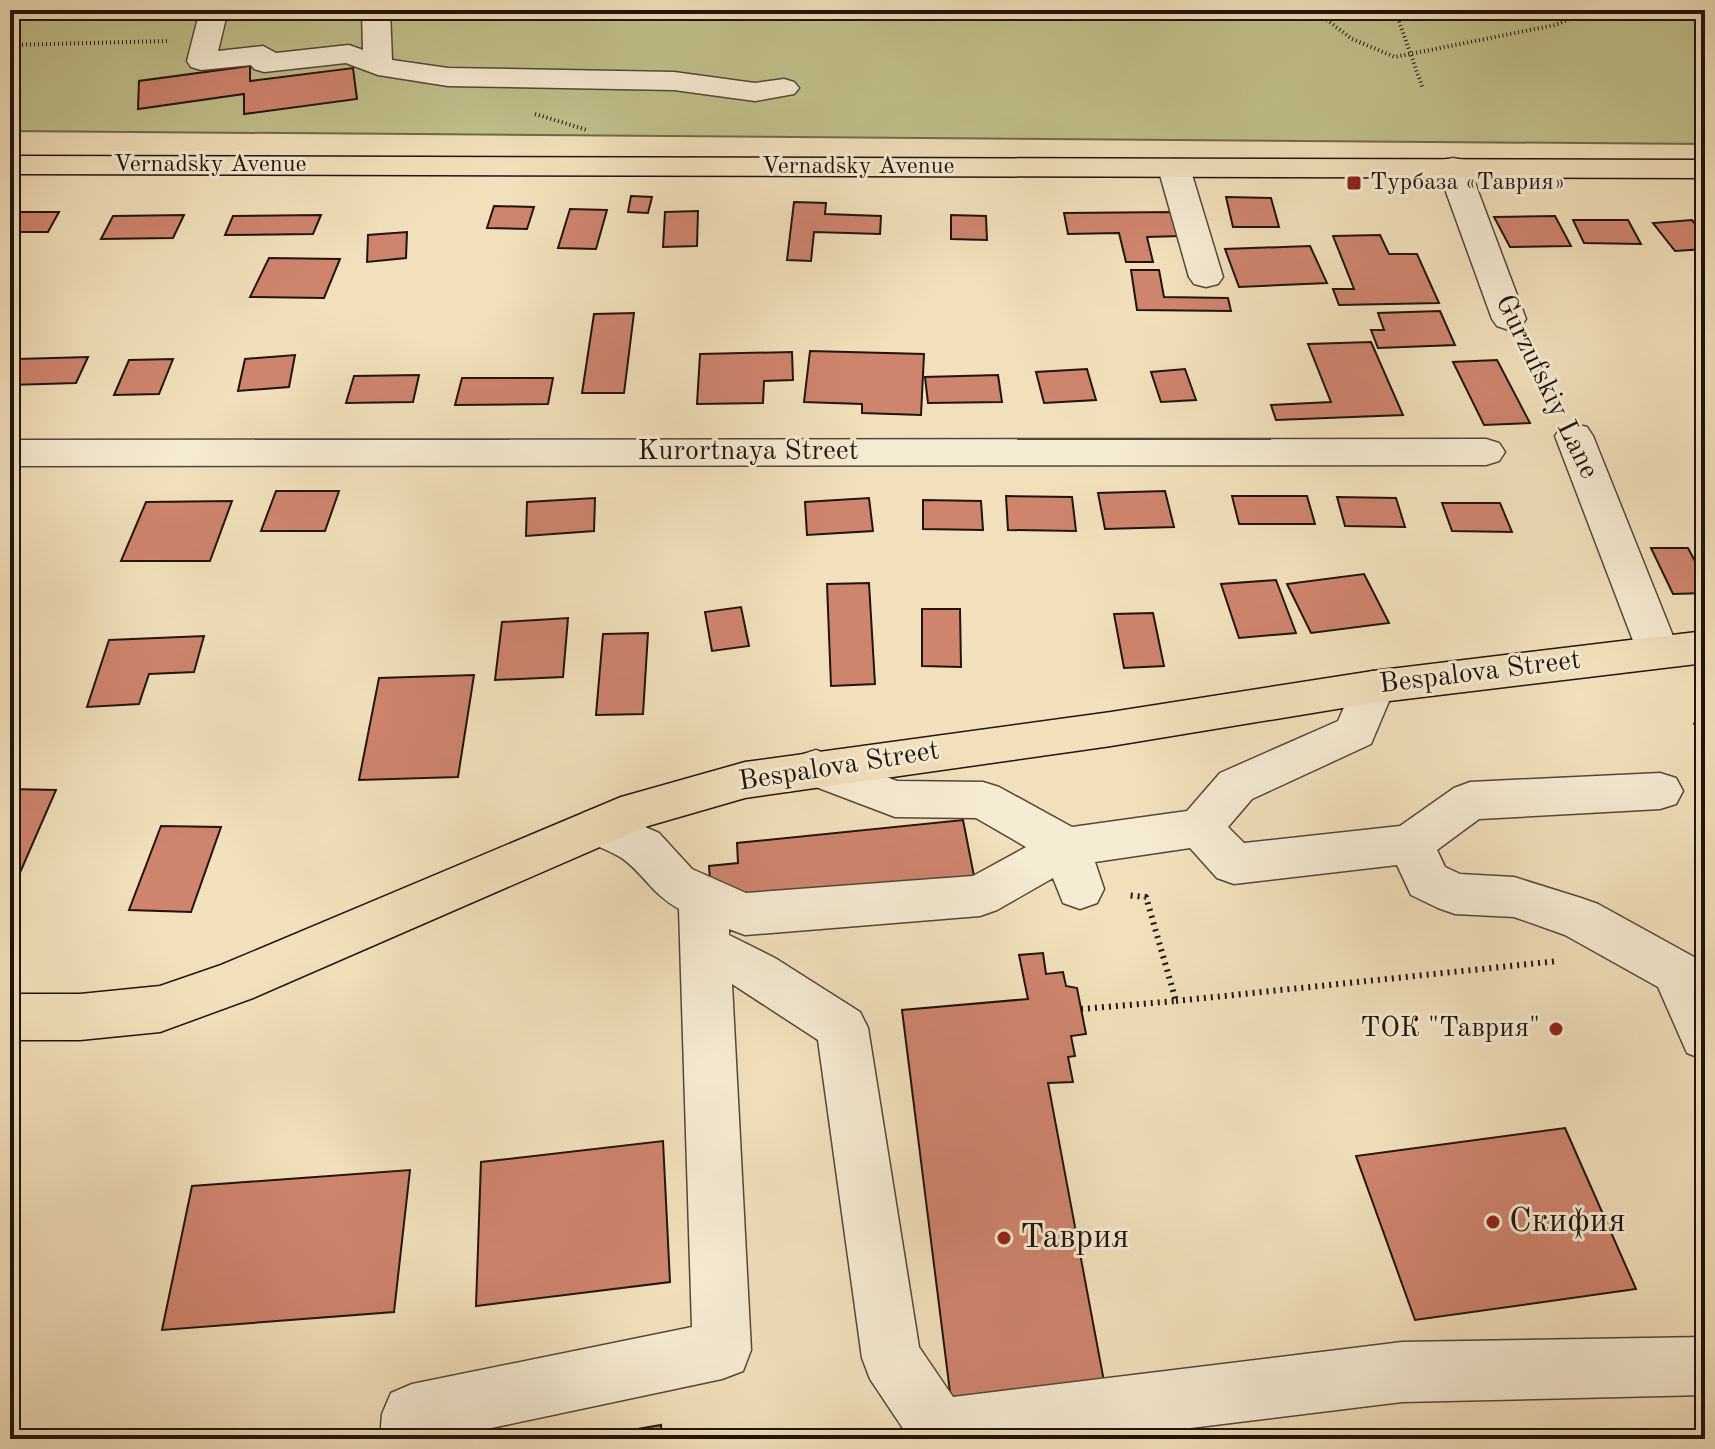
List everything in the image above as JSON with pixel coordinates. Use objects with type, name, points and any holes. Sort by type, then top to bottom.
[{"type":"main road","name":"Vernadsky Avenue","points":[[10,165],[1705,169]]},
{"type":"main road","name":"Bespalova Street","points":[[10,1017],[80,1017],[160,1009],[235,982],[599,826],[677,797],[745,780],[1111,729],[1373,687],[1705,647]]},
{"type":"street","points":[[214,10],[201,61],[263,55],[264,63],[349,54],[378,66],[448,77],[674,81],[755,92],[784,88]]},
{"type":"street","points":[[376,10],[378,66]]},
{"type":"street","name":"Gurzufskiy Lane","points":[[1453,167],[1509,319]]},
{"type":"street","points":[[1174,168],[1206,277]]},
{"type":"street","name":"Gurzufskiy Lane","points":[[1574,436],[1658,651]]},
{"type":"street","name":"Kurortnaya Street","points":[[10,453],[1486,452]]},
{"type":"street","points":[[704,922],[745,914],[980,896],[1200,828],[1236,786],[1355,732],[1373,687]]},
{"type":"street","points":[[816,768],[895,799],[983,800],[1073,868]]},
{"type":"street","points":[[1200,828],[1234,864],[1410,844],[1470,801],[1660,791]]},
{"type":"street","points":[[599,826],[642,847],[675,883],[704,922],[757,973],[842,1028],[891,1358],[939,1429],[1402,1372],[1705,1366]]},
{"type":"street","points":[[1410,844],[1428,881],[1455,894],[1514,897],[1581,919],[1676,972],[1705,1037]]},
{"type":"street","points":[[410,1439],[412,1414],[722,1350],[704,922]]},
{"type":"path","points":[[1314,10],[1340,33],[1395,57],[1555,25],[1592,10]]},
{"type":"path","points":[[1395,10],[1423,89]]},
{"type":"path","points":[[10,43],[205,41]]},
{"type":"path","name":"Gurzufskiy Lane","points":[[1509,319],[1574,436]]},
{"type":"path","points":[[1695,722],[1705,742]]},
{"type":"path","points":[[1146,897],[1176,1001]]},
{"type":"path","points":[[1081,1009],[1576,959],[1634,949]]},
{"type":"shaded area","points":[[10,10],[1705,10],[1705,144],[10,131]]},
{"type":"building","points":[[250,66],[250,81],[353,68],[357,99],[244,114],[244,94],[138,109],[139,81]]},
{"type":"building","points":[[631,196],[652,197],[648,213],[628,212]]},
{"type":"building","points":[[1226,197],[1271,198],[1279,227],[1233,227]]},
{"type":"building","points":[[794,202],[826,203],[825,214],[881,216],[880,234],[814,232],[811,261],[787,260]]},
{"type":"building","points":[[494,206],[534,207],[527,229],[487,228]]},
{"type":"building","points":[[570,209],[607,210],[596,249],[558,248]]},
{"type":"building","points":[[698,211],[697,246],[663,247],[665,212]]},
{"type":"building","points":[[15,212],[59,212],[48,232],[10,232],[10,221]]},
{"type":"building","points":[[1175,212],[1181,236],[1147,237],[1153,262],[1126,262],[1119,233],[1068,234],[1064,213]]},
{"type":"building","points":[[184,215],[173,238],[101,239],[113,216]]},
{"type":"building","points":[[321,215],[313,234],[225,235],[233,216]]},
{"type":"building","points":[[951,215],[986,216],[987,240],[951,239]]},
{"type":"building","points":[[1555,216],[1571,246],[1510,247],[1494,217]]},
{"type":"building","points":[[1573,220],[1628,220],[1641,244],[1584,243]]},
{"type":"building","points":[[1692,220],[1705,236],[1705,249],[1675,251],[1653,223]]},
{"type":"building","points":[[407,232],[406,258],[367,262],[368,235]]},
{"type":"building","points":[[1380,235],[1389,254],[1417,254],[1439,303],[1339,305],[1333,289],[1354,289],[1333,236]]},
{"type":"building","points":[[1310,246],[1327,283],[1239,287],[1225,249]]},
{"type":"building","points":[[269,258],[340,259],[324,298],[250,297]]},
{"type":"building","points":[[1131,270],[1159,270],[1164,297],[1228,298],[1231,311],[1137,310]]},
{"type":"building","points":[[1440,311],[1455,345],[1378,348],[1371,330],[1384,330],[1378,313]]},
{"type":"building","points":[[634,313],[624,393],[582,393],[594,314]]},
{"type":"building","points":[[1371,342],[1403,415],[1276,420],[1271,405],[1331,402],[1308,344]]},
{"type":"building","points":[[810,351],[924,354],[921,415],[862,413],[862,404],[804,402]]},
{"type":"building","points":[[792,352],[793,380],[764,381],[763,403],[697,404],[700,354]]},
{"type":"building","points":[[295,355],[289,387],[238,391],[245,359]]},
{"type":"building","points":[[88,357],[76,383],[10,385],[10,374],[17,359]]},
{"type":"building","points":[[173,359],[159,394],[114,395],[129,360]]},
{"type":"building","points":[[1497,360],[1530,423],[1484,425],[1453,362]]},
{"type":"building","points":[[1087,369],[1096,400],[1044,403],[1036,372]]},
{"type":"building","points":[[1185,369],[1196,400],[1161,402],[1151,372]]},
{"type":"building","points":[[419,375],[413,402],[346,403],[354,376]]},
{"type":"building","points":[[998,375],[1002,402],[928,403],[925,377]]},
{"type":"building","points":[[462,378],[553,378],[548,404],[455,405]]},
{"type":"building","points":[[276,491],[339,491],[325,531],[261,531]]},
{"type":"building","points":[[1165,491],[1174,527],[1105,529],[1098,493]]},
{"type":"building","points":[[1006,496],[1072,497],[1076,531],[1008,530]]},
{"type":"building","points":[[1232,496],[1307,496],[1315,524],[1239,524]]},
{"type":"building","points":[[1337,497],[1396,498],[1405,527],[1345,526]]},
{"type":"building","points":[[595,498],[594,531],[526,536],[527,502]]},
{"type":"building","points":[[869,498],[873,531],[807,535],[805,502]]},
{"type":"building","points":[[923,500],[981,501],[983,530],[923,529]]},
{"type":"building","points":[[232,501],[210,561],[121,561],[146,502]]},
{"type":"building","points":[[1442,503],[1500,503],[1512,532],[1452,531]]},
{"type":"building","points":[[1651,548],[1688,548],[1705,580],[1705,593],[1673,594]]},
{"type":"building","points":[[1364,574],[1389,623],[1311,633],[1287,584]]},
{"type":"building","points":[[1276,580],[1296,633],[1239,638],[1221,584]]},
{"type":"building","points":[[869,583],[875,684],[831,686],[827,584]]},
{"type":"building","points":[[741,607],[749,646],[712,651],[705,612]]},
{"type":"building","points":[[922,609],[960,609],[961,667],[922,666]]},
{"type":"building","points":[[1153,613],[1164,666],[1124,668],[1114,614]]},
{"type":"building","points":[[568,618],[563,677],[495,680],[502,622]]},
{"type":"building","points":[[648,633],[643,714],[596,715],[603,634]]},
{"type":"building","points":[[204,636],[194,672],[149,674],[139,704],[87,707],[109,640]]},
{"type":"building","points":[[474,675],[458,777],[359,780],[379,678]]},
{"type":"building","points":[[10,789],[56,790],[12,891],[10,891]]},
{"type":"building","points":[[963,820],[975,881],[711,895],[709,866],[738,863],[737,843]]},
{"type":"building","points":[[161,826],[221,827],[191,912],[129,910]]},
{"type":"building","name":"Таврия","points":[[1043,953],[1046,974],[1063,972],[1066,986],[1077,988],[1086,1034],[1071,1036],[1075,1056],[1068,1057],[1073,1082],[1048,1083],[1106,1392],[952,1408],[902,1010],[1028,999],[1019,955]]},
{"type":"building","name":"Скифия","points":[[1565,1128],[1636,1289],[1415,1320],[1356,1156]]},
{"type":"building","points":[[663,1141],[670,1282],[476,1306],[481,1162]]},
{"type":"building","points":[[410,1170],[394,1312],[162,1330],[192,1186]]},
{"type":"building","points":[[661,1425],[662,1439],[579,1439]]},
{"type":"place","name":"Турбаза «Таврия»","points":[[1354,183]]},
{"type":"place","name":"ТОК \"Таврия\"","points":[[1556,1029]]},
{"type":"place","name":"Скифия","points":[[1493,1222]]},
{"type":"place","name":"Таврия","points":[[1004,1238]]}]
